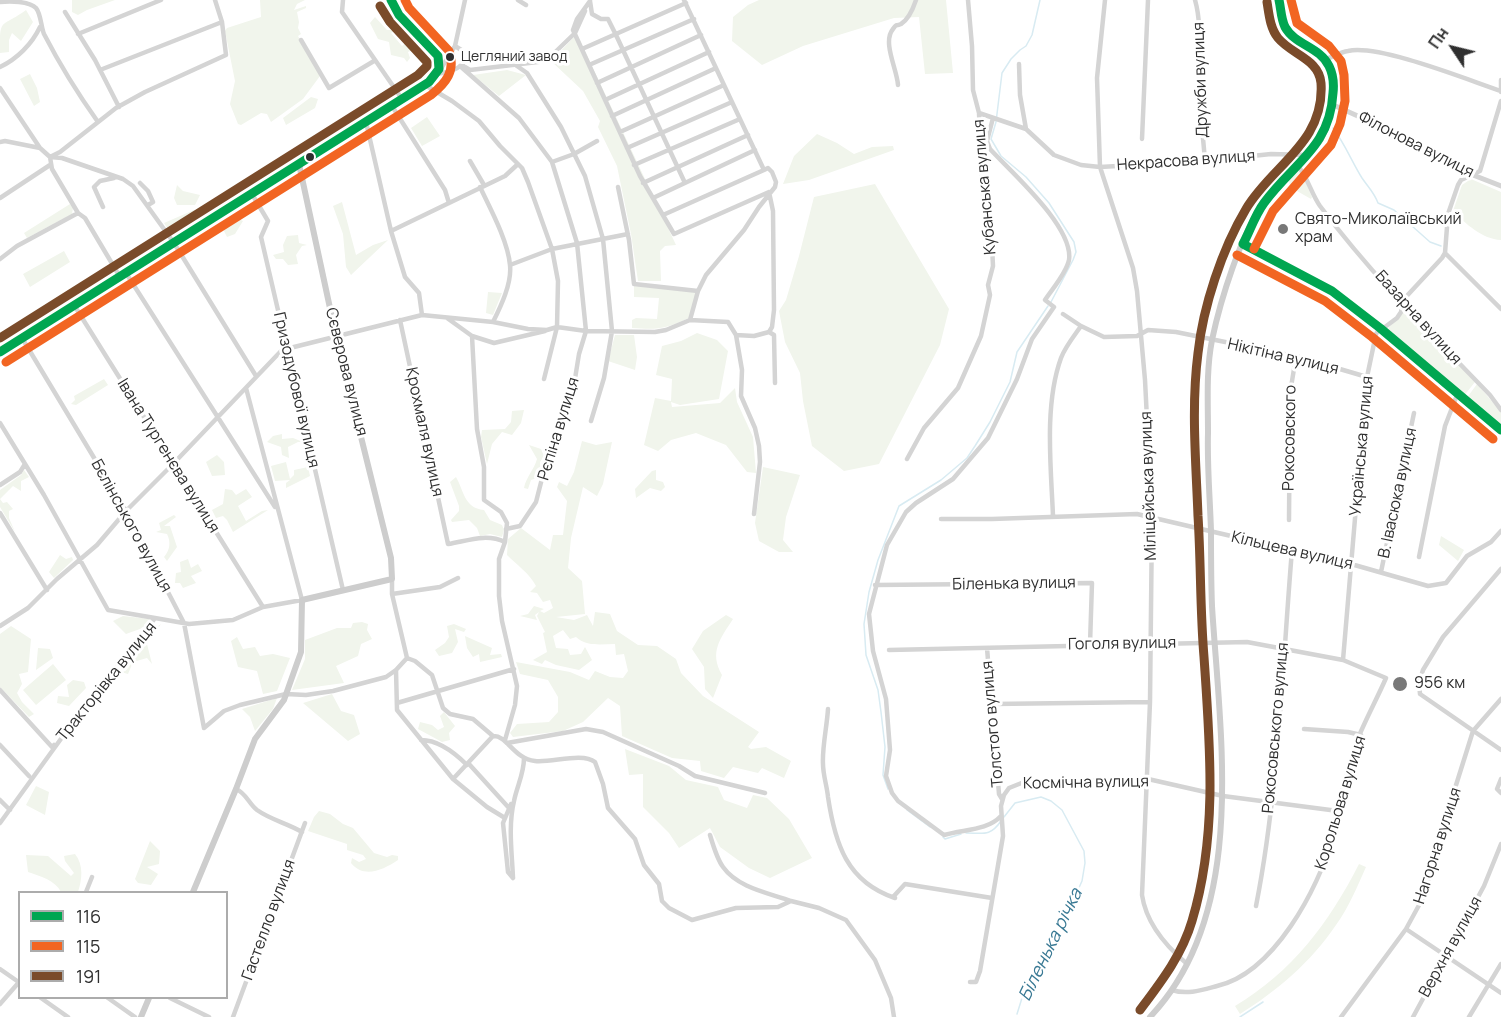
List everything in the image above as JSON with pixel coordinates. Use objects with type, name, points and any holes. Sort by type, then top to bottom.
[{"type":"main road","points":[[1150,1017],[1172,990],[1205,923],[1211,897],[1223,796],[1212,595],[1208,435],[1208,369],[1212,341],[1229,279],[1263,204],[1324,134],[1334,81],[1332,70],[1326,59],[1288,32],[1283,24],[1279,0]]},
{"type":"main road","points":[[0,352],[425,85],[440,68],[438,56],[399,15],[390,2]]},
{"type":"main road","name":"Сєверова вулиця","points":[[298,165],[336,336],[391,558],[392,579]]},
{"type":"main road","name":"Базарна вулиця","points":[[1243,244],[1332,291],[1380,328],[1501,430]]},
{"type":"main road","name":"Тракторівка вулиця","points":[[302,600],[392,579]]},
{"type":"main road","points":[[193,891],[255,739],[284,700],[301,652],[302,600]]},
{"type":"main road","points":[[142,1017],[149,999]]},
{"type":"street","points":[[78,34],[161,0]]},
{"type":"street","points":[[50,158],[119,106],[226,55],[222,22],[215,0]]},
{"type":"street","points":[[343,0],[342,12],[402,99]]},
{"type":"street","points":[[437,74],[455,46],[465,0]]},
{"type":"street","points":[[518,0],[526,5]]},
{"type":"street","points":[[898,85],[897,71],[891,60],[889,35],[892,29],[902,24],[910,15],[916,0]]},
{"type":"street","name":"Кубанська вулиця","points":[[907,459],[924,428],[958,388],[981,336],[990,295],[988,285],[993,266],[982,182],[979,113],[973,90],[968,0]]},
{"type":"street","name":"Міліцейська вулиця","points":[[1105,0],[1097,78],[1100,167],[1133,268],[1141,333],[1152,517],[1148,779],[1142,895],[1144,907],[1163,939],[1186,963]]},
{"type":"street","points":[[1142,139],[1148,0]]},
{"type":"street","name":"Дружби вулиця","points":[[1195,0],[1198,12],[1200,65],[1198,83],[1205,161]]},
{"type":"street","points":[[0,2],[12,1],[27,4],[38,10],[40,27],[57,60],[98,122]]},
{"type":"street","points":[[461,66],[470,70],[546,61],[575,33],[590,1]]},
{"type":"street","points":[[590,1],[592,14],[601,19],[608,19],[685,183]]},
{"type":"street","points":[[582,49],[685,2],[765,170]]},
{"type":"street","points":[[65,12],[119,106]]},
{"type":"street","points":[[589,65],[694,19]]},
{"type":"street","points":[[100,70],[222,22]]},
{"type":"street","points":[[0,67],[26,48],[40,27]]},
{"type":"street","points":[[575,33],[634,165],[643,183],[653,198],[663,215],[675,234],[769,192],[775,187],[776,182],[768,168],[663,215]]},
{"type":"street","points":[[597,83],[701,35]]},
{"type":"street","points":[[301,40],[329,88],[374,61]]},
{"type":"street","points":[[437,74],[461,66],[467,57],[464,51],[455,46]]},
{"type":"street","points":[[1326,59],[1347,51],[1360,50],[1386,54],[1501,91],[1501,80]]},
{"type":"street","points":[[605,100],[709,52]]},
{"type":"street","points":[[979,113],[1026,129],[1020,95],[1019,64]]},
{"type":"street","name":"Рєпіна вулиця","points":[[461,66],[519,118],[552,162],[577,243],[586,331],[579,354],[573,391],[547,459],[536,502],[520,526],[506,529]]},
{"type":"street","name":"Рєпіна вулиця","points":[[517,66],[528,73],[561,127],[585,176],[603,239],[612,331],[604,378],[591,421]]},
{"type":"street","points":[[612,116],[716,68]]},
{"type":"street","points":[[425,85],[480,121],[522,168],[528,182],[552,249],[558,281],[557,327],[544,379]]},
{"type":"street","points":[[620,132],[724,85]]},
{"type":"street","points":[[0,88],[40,148],[50,158],[50,165],[78,213],[85,218],[278,512]]},
{"type":"street","points":[[1380,328],[1397,318],[1404,299],[1445,253],[1448,214],[1458,185],[1461,180],[1480,171],[1501,101]]},
{"type":"street","points":[[627,148],[732,102]]},
{"type":"street","name":"Філонова вулиця","points":[[1331,104],[1389,130],[1450,166],[1501,186]]},
{"type":"street","points":[[392,106],[412,134],[445,190],[449,203]]},
{"type":"street","points":[[993,118],[987,141],[990,149],[1028,187],[1063,235],[1069,250],[1069,263],[1045,300],[1054,307],[1032,339],[1017,379],[988,438],[953,479],[915,503],[906,512],[887,545],[869,614],[873,651],[886,699],[890,750],[886,776],[892,793],[911,811],[944,835],[987,827],[1001,817]]},
{"type":"street","points":[[634,165],[740,119]]},
{"type":"street","points":[[366,122],[391,231],[405,277],[419,293],[422,315]]},
{"type":"street","name":"Некрасова вулиця","points":[[1026,129],[1054,155],[1081,165],[1100,167],[1205,161],[1271,154],[1308,155]]},
{"type":"street","points":[[1494,129],[1501,132]]},
{"type":"street","points":[[643,183],[748,135]]},
{"type":"street","points":[[552,162],[574,154],[597,141]]},
{"type":"street","points":[[0,142],[40,148]]},
{"type":"street","points":[[653,198],[755,150]]},
{"type":"street","points":[[50,158],[62,158],[117,177],[133,186],[174,243],[256,376]]},
{"type":"street","points":[[470,161],[501,232],[510,265],[507,285],[493,322]]},
{"type":"street","points":[[391,231],[505,176],[518,164]]},
{"type":"street","points":[[0,198],[50,165]]},
{"type":"street","name":"Базарна вулиця","points":[[1298,166],[1318,203],[1402,305],[1490,395],[1501,410]]},
{"type":"street","points":[[102,207],[94,187],[100,181],[117,177]]},
{"type":"street","points":[[141,183],[153,202],[148,205]]},
{"type":"street","points":[[618,188],[628,234],[634,284],[698,291]]},
{"type":"street","points":[[690,320],[698,291],[706,275],[744,230],[769,192]]},
{"type":"street","points":[[736,335],[761,335],[769,332],[772,327],[774,310],[772,211],[769,192]]},
{"type":"street","name":"Гризодубової вулиця","points":[[252,194],[268,221],[261,237],[343,590]]},
{"type":"street","points":[[0,259],[17,246],[78,213]]},
{"type":"street","points":[[510,265],[552,249],[628,234]]},
{"type":"street","points":[[1445,253],[1501,309]]},
{"type":"street","name":"Івана Тургенєва вулиця","points":[[74,305],[263,607]]},
{"type":"street","name":"Нікітіна вулиця","points":[[1063,314],[1095,334],[1110,338],[1137,336],[1148,330],[1169,331],[1296,357],[1367,377]]},
{"type":"street","points":[[0,625],[28,608],[79,559],[97,546],[126,511],[282,350],[422,315],[547,330]]},
{"type":"street","points":[[447,318],[472,336],[494,343],[557,327],[586,331],[655,332],[690,320],[728,322],[736,335],[741,360],[741,396],[755,428],[759,447],[760,462],[753,514]]},
{"type":"street","name":"Крохмаля вулиця","points":[[400,321],[448,544],[486,537],[496,537],[505,542]]},
{"type":"street","points":[[1053,516],[1050,456],[1054,382],[1062,356],[1081,326]]},
{"type":"street","name":"Українська вулиця","points":[[1343,660],[1367,377],[1376,334],[1380,328]]},
{"type":"street","points":[[769,332],[774,335],[775,383]]},
{"type":"street","points":[[472,336],[477,429],[484,467],[484,500],[501,512],[507,523],[505,542],[499,559],[500,596],[502,621],[517,686],[506,741]]},
{"type":"street","name":"Бєлінського вулиця","points":[[22,338],[126,511],[184,623],[204,728],[224,711],[286,694]]},
{"type":"street","name":"Рокосовского","points":[[1289,520],[1290,393],[1296,357]]},
{"type":"street","points":[[246,388],[302,600]]},
{"type":"street","points":[[1419,557],[1445,426],[1457,394]]},
{"type":"street","name":"В. Івасюка вулиця","points":[[1381,572],[1414,413]]},
{"type":"street","points":[[0,423],[26,464],[108,610],[155,618]]},
{"type":"street","points":[[0,485],[20,472],[26,464]]},
{"type":"street","points":[[0,513],[47,590]]},
{"type":"street","name":"Кільцева вулиця","points":[[941,519],[1137,514],[1351,564],[1426,585],[1446,583],[1467,556],[1491,542],[1501,531]]},
{"type":"street","name":"Рокосовського вулиця","points":[[1256,906],[1276,768],[1283,648],[1292,550]]},
{"type":"street","points":[[1501,569],[1443,637],[1423,670],[1419,683],[1419,694],[1501,750]]},
{"type":"street","points":[[392,594],[440,587],[458,578]]},
{"type":"street","points":[[392,579],[392,594],[407,658]]},
{"type":"street","name":"Біленька вулиця","points":[[876,585],[1092,583],[1090,644]]},
{"type":"street","name":"Тракторівка вулиця","points":[[0,823],[57,744],[155,618],[184,623],[233,620],[263,607],[302,600]]},
{"type":"street","name":"Гоголя вулиця","points":[[889,650],[1247,642],[1343,660],[1386,678]]},
{"type":"street","name":"Толстого вулиця","points":[[987,648],[999,795],[1002,799]]},
{"type":"street","points":[[286,694],[306,695],[333,691],[386,677],[407,658]]},
{"type":"street","points":[[407,658],[416,661],[432,675],[443,708],[450,714],[473,719],[493,736]]},
{"type":"street","points":[[397,703],[514,669]]},
{"type":"street","points":[[396,670],[397,710],[453,779],[487,807],[505,818]]},
{"type":"street","name":"Корольова вулиця","points":[[1172,990],[1189,993],[1226,984],[1261,962],[1284,935],[1321,872],[1334,834],[1355,747],[1386,678]]},
{"type":"street","points":[[0,690],[52,747],[57,744]]},
{"type":"street","name":"Нагорна вулиця","points":[[1341,1017],[1407,929],[1424,896],[1473,731],[1501,699]]},
{"type":"street","points":[[993,704],[1150,702]]},
{"type":"street","points":[[828,709],[823,765],[836,838],[847,864],[880,894],[894,898],[904,884],[992,898]]},
{"type":"street","points":[[506,741],[586,729],[603,732],[679,766],[695,776],[765,793]]},
{"type":"street","points":[[1304,729],[1360,735]]},
{"type":"street","points":[[453,779],[493,736],[498,735],[514,752],[534,762],[585,758],[595,762],[608,808],[635,839],[644,865],[657,880],[662,901],[669,909],[688,919],[736,908],[778,907],[791,901]]},
{"type":"street","points":[[421,740],[450,750],[468,764],[509,808]]},
{"type":"street","points":[[0,745],[29,776]]},
{"type":"street","points":[[514,799],[511,818],[513,878],[508,872],[504,839],[505,818],[522,776],[524,758]]},
{"type":"street","name":"Космічна вулиця","points":[[970,982],[976,982],[979,977],[1003,836],[1002,799],[1009,788],[1024,782],[1148,779],[1223,796],[1338,811]]},
{"type":"street","points":[[1501,779],[1497,789],[1501,793]]},
{"type":"street","points":[[236,789],[242,792],[255,808],[270,818],[289,824],[302,832]]},
{"type":"street","points":[[0,800],[10,810]]},
{"type":"street","name":"Гастелло вулиця","points":[[233,1017],[305,823]]},
{"type":"street","points":[[710,836],[722,866],[757,890],[819,908],[848,922],[875,960],[891,998],[894,1017]]},
{"type":"street","name":"Верхня вулиця","points":[[1413,1017],[1484,886],[1501,844]]},
{"type":"street","points":[[86,891],[92,877]]},
{"type":"street","points":[[1407,929],[1501,993]]},
{"type":"street","points":[[1469,1017],[1501,963]]},
{"type":"street","points":[[0,969],[18,982]]},
{"type":"street","points":[[0,1004],[18,984]]},
{"type":"street","points":[[42,999],[68,1017]]},
{"type":"street","points":[[109,999],[135,1017]]},
{"type":"street","points":[[172,999],[209,1017]]},
{"type":"shaded area","points":[[72,0],[115,0],[78,15],[72,12]]},
{"type":"shaded area","points":[[260,0],[305,0],[297,4],[294,10],[306,6],[297,12],[298,28],[301,34],[298,36],[320,76],[303,99],[271,122],[267,114],[261,113],[241,125],[238,124],[230,104],[235,81],[225,31],[227,28],[261,17]]},
{"type":"shaded area","points":[[759,0],[946,0],[953,73],[925,74],[919,17],[894,18],[803,46],[762,65],[732,41],[733,17],[748,5]]},
{"type":"shaded area","points":[[26,10],[33,22],[21,41],[12,33],[9,40],[9,52],[0,53],[1,28],[6,22]]},
{"type":"shaded area","points":[[375,17],[387,30],[396,30],[391,33],[402,46],[408,41],[414,49],[408,52],[410,58],[407,62],[404,58],[391,55],[389,42],[378,39],[370,23]]},
{"type":"shaded area","points":[[577,34],[676,245],[665,246],[660,251],[661,281],[638,281],[617,166],[598,127],[600,121],[583,91],[551,61]]},
{"type":"shaded area","points":[[507,70],[526,75],[499,96],[473,75]]},
{"type":"shaded area","points":[[30,74],[37,88],[40,102],[34,106],[20,79]]},
{"type":"shaded area","points":[[311,97],[318,99],[315,108],[286,125],[283,118]]},
{"type":"shaded area","points":[[427,117],[440,136],[422,146],[411,128]]},
{"type":"shaded area","points":[[817,134],[854,154],[872,147],[893,146],[894,150],[809,180],[783,184],[794,156]]},
{"type":"shaded area","points":[[1298,170],[1311,199],[1290,187],[1289,180]]},
{"type":"shaded area","points":[[1471,179],[1501,192],[1501,240],[1481,234],[1453,211],[1462,185]]},
{"type":"shaded area","points":[[875,184],[949,309],[940,345],[879,464],[844,471],[812,446],[800,373],[785,342],[779,311],[786,300],[814,197]]},
{"type":"shaded area","points":[[177,185],[183,191],[200,195],[195,205],[177,205],[174,198]]},
{"type":"shaded area","points":[[342,202],[356,255],[373,245],[388,240],[351,275],[346,267],[343,234],[333,206]]},
{"type":"shaded area","points":[[70,204],[73,208],[72,214],[27,238],[24,233]]},
{"type":"shaded area","points":[[194,210],[208,212],[171,234],[164,223]]},
{"type":"shaded area","points":[[233,216],[243,221],[235,234],[227,237],[221,225]]},
{"type":"shaded area","points":[[298,235],[299,243],[307,245],[302,246],[296,255],[298,264],[288,265],[283,259],[276,259],[273,255],[284,252],[283,245],[287,236]]},
{"type":"shaded area","points":[[64,251],[70,262],[30,287],[23,274]]},
{"type":"shaded area","points":[[634,286],[696,292],[689,318],[661,328],[632,328],[632,320],[636,318],[657,319],[659,298],[634,297]]},
{"type":"shaded area","points":[[488,292],[502,293],[493,315],[486,313]]},
{"type":"shaded area","points":[[1404,309],[1475,382],[1463,397],[1387,330]]},
{"type":"shaded area","points":[[697,333],[717,340],[728,351],[719,399],[680,405],[671,402],[672,407],[720,403],[735,388],[737,402],[753,437],[756,473],[747,472],[726,445],[696,433],[671,440],[658,451],[644,445],[655,398],[671,401],[672,379],[656,375],[662,346],[681,341]]},
{"type":"shaded area","points":[[615,335],[634,335],[637,357],[635,370],[608,361]]},
{"type":"shaded area","points":[[104,379],[108,385],[76,405],[71,404],[75,400],[74,396]]},
{"type":"shaded area","points":[[1477,384],[1501,412],[1501,427],[1466,399]]},
{"type":"shaded area","points":[[524,410],[521,423],[512,435],[502,432],[492,444],[487,464],[481,437],[482,430],[505,429],[511,422],[512,411]]},
{"type":"shaded area","points":[[282,434],[282,439],[293,438],[303,442],[288,447],[289,458],[282,455],[281,447],[267,442],[273,436]]},
{"type":"shaded area","points":[[582,441],[596,445],[612,442],[603,484],[597,496],[583,487],[571,538],[568,568],[582,581],[585,614],[556,617],[574,620],[587,615],[593,626],[595,612],[610,614],[617,631],[638,645],[657,646],[676,659],[681,673],[703,696],[759,732],[748,747],[751,749],[766,747],[791,761],[784,778],[762,768],[758,773],[733,767],[724,778],[701,771],[700,761],[672,758],[622,736],[620,706],[608,698],[583,722],[563,731],[513,737],[510,733],[517,724],[549,722],[558,712],[558,697],[548,680],[520,674],[516,662],[570,672],[589,680],[595,671],[610,677],[623,678],[628,671],[624,654],[616,655],[615,644],[589,644],[576,637],[570,639],[563,630],[553,636],[556,648],[568,649],[570,655],[581,654],[585,647],[592,660],[579,670],[545,660],[542,664],[533,660],[547,652],[543,633],[545,632],[537,616],[539,612],[535,615],[537,620],[520,616],[528,614],[534,606],[544,609],[540,611],[544,613],[553,608],[550,600],[543,602],[537,593],[530,592],[536,586],[507,555],[508,539],[521,528],[550,550],[553,535],[563,535],[567,501],[557,487],[559,482],[567,486],[574,472]]},
{"type":"shaded area","points":[[529,445],[541,449],[544,456],[540,462],[540,477],[531,480],[528,489],[524,488],[525,484],[537,459]]},
{"type":"shaded area","points":[[217,455],[224,462],[225,475],[212,476],[206,462]]},
{"type":"shaded area","points":[[286,462],[290,479],[294,475],[294,470],[308,467],[310,476],[286,488],[286,483],[290,480],[275,481],[271,466]]},
{"type":"shaded area","points":[[763,467],[800,475],[786,517],[783,540],[793,552],[779,552],[759,541],[755,523]]},
{"type":"shaded area","points":[[24,470],[29,477],[21,481],[21,491],[13,486],[0,499],[0,490],[21,475]]},
{"type":"shaded area","points":[[656,470],[656,480],[663,482],[665,487],[661,491],[650,488],[636,498],[635,489],[652,471]]},
{"type":"shaded area","points":[[456,477],[468,502],[477,509],[484,510],[490,520],[502,525],[504,530],[502,537],[490,534],[480,536],[477,528],[469,520],[452,522],[451,520],[459,511],[450,482]]},
{"type":"shaded area","points":[[225,489],[232,490],[236,495],[246,489],[252,497],[238,506],[246,521],[268,510],[233,532],[227,520],[223,516],[216,518],[212,510],[223,504]]},
{"type":"shaded area","points":[[0,499],[3,503],[7,502],[13,509],[9,511],[9,518],[15,532],[0,507]]},
{"type":"shaded area","points":[[174,515],[176,517],[164,526],[170,526],[177,547],[167,561],[164,557],[169,549],[167,534],[156,532],[161,530],[159,523]]},
{"type":"shaded area","points":[[1441,536],[1464,550],[1458,561],[1439,545]]},
{"type":"shaded area","points":[[60,555],[66,559],[72,557],[73,560],[54,578],[49,572]]},
{"type":"shaded area","points":[[188,559],[191,568],[198,564],[202,571],[191,576],[196,583],[183,588],[180,583],[175,583],[176,573],[181,572],[180,562]]},
{"type":"shaded area","points":[[726,615],[733,619],[716,652],[718,667],[722,675],[713,698],[705,689],[704,667],[692,649],[703,631]]},
{"type":"shaded area","points":[[123,616],[150,619],[151,625],[126,634],[113,621]]},
{"type":"shaded area","points":[[353,623],[368,624],[367,630],[372,639],[361,644],[358,656],[336,666],[344,683],[292,690],[305,659],[305,640],[337,628],[351,628]]},
{"type":"shaded area","points":[[161,624],[147,644],[152,664],[147,658],[133,662],[128,674],[121,672],[148,634]]},
{"type":"shaded area","points":[[454,624],[466,629],[464,632],[455,629],[458,642],[452,653],[439,656],[435,650],[449,637],[447,626]]},
{"type":"shaded area","points":[[11,626],[31,639],[28,672],[19,674],[22,684],[17,693],[34,714],[29,717],[0,687],[0,634]]},
{"type":"shaded area","points":[[465,636],[492,648],[490,655],[501,654],[502,657],[480,662],[479,654],[473,657],[467,648]]},
{"type":"shaded area","points":[[237,637],[243,649],[255,647],[260,656],[273,654],[290,658],[277,691],[263,694],[257,671],[238,667],[231,641]]},
{"type":"shaded area","points":[[38,648],[50,649],[53,658],[36,670]]},
{"type":"shaded area","points":[[53,664],[66,680],[36,705],[23,690]]},
{"type":"shaded area","points":[[73,680],[84,682],[86,688],[69,706],[57,703],[58,696],[69,697],[67,685]]},
{"type":"shaded area","points":[[332,694],[341,711],[354,715],[360,734],[348,741],[303,703]]},
{"type":"shaded area","points":[[277,698],[273,709],[255,731],[250,717],[242,709]]},
{"type":"shaded area","points":[[444,712],[455,726],[449,733],[450,740],[442,742],[418,729],[420,722],[432,725],[438,730],[444,727],[440,716]]},
{"type":"shaded area","points":[[625,749],[669,766],[686,780],[718,787],[724,800],[747,808],[753,795],[767,798],[789,819],[812,858],[770,878],[749,868],[720,847],[710,828],[679,848],[669,833],[643,807],[643,774],[629,775]]},
{"type":"shaded area","points":[[36,786],[49,792],[45,815],[26,805]]},
{"type":"shaded area","points":[[319,811],[330,814],[353,828],[374,853],[387,857],[398,856],[398,860],[374,871],[362,871],[356,868],[351,863],[352,858],[359,862],[366,859],[363,855],[347,850],[347,844],[308,831]]},
{"type":"shaded area","points":[[150,841],[160,851],[159,864],[147,867],[158,874],[151,885],[138,883],[135,879]]},
{"type":"shaded area","points":[[75,854],[78,858],[81,873],[78,891],[60,891],[51,881],[28,872],[26,855],[48,856],[71,876],[74,873],[64,856]]},
{"type":"shaded area","points":[[1359,864],[1366,867],[1345,911],[1326,939],[1292,975],[1267,996],[1240,1014],[1235,1006],[1274,978],[1322,926]]},
{"type":"waterway","name":"Біленька річка","points":[[1040,0],[1032,35],[1026,46],[1011,59],[1002,73],[996,122],[991,139],[1001,156],[1026,177],[1049,203],[1074,242],[1076,252],[1073,260],[1051,302]]},
{"type":"waterway","points":[[1333,128],[1378,203],[1394,210],[1430,242],[1441,246]]},
{"type":"waterway","name":"Біленька річка","points":[[888,789],[883,775],[885,747],[878,690],[866,655],[864,624],[869,592],[878,560],[899,506],[941,480],[967,458],[990,422],[1010,382],[1017,352],[1048,306]]},
{"type":"waterway","name":"Біленька річка","points":[[1004,817],[1015,803],[1041,797],[1051,801],[1062,810],[1084,851],[1085,863],[1082,881],[1073,901],[1062,915],[1061,929],[1052,949],[1036,969],[1034,980],[1022,998],[1017,1014]]},
{"type":"waterway","name":"Біленька річка","points":[[907,810],[930,827]]},
{"type":"waterway","name":"Біленька річка","points":[[966,833],[990,832],[1001,821]]},
{"type":"waterway","name":"Біленька річка","points":[[943,837],[945,839],[961,834]]},
{"type":"waterway","points":[[1240,1017],[1263,1002]]},
{"type":"transit line","name":"116","points":[[0,352],[429,82],[439,69],[438,56],[399,15],[391,0]]},
{"type":"transit line","name":"115","points":[[6,362],[431,95],[448,76],[451,58],[449,51],[409,8],[405,0]]},
{"type":"transit line","name":"116","points":[[1243,244],[1264,203],[1317,141],[1325,128],[1330,112],[1333,86],[1329,66],[1320,54],[1289,33],[1283,21],[1279,0]]},
{"type":"transit line","name":"115","points":[[1254,249],[1273,211],[1331,145],[1340,124],[1345,101],[1341,61],[1329,46],[1297,23],[1291,0]]},
{"type":"transit line","name":"191","points":[[1140,1010],[1170,968],[1183,945],[1192,921],[1206,856],[1210,757],[1195,434],[1196,373],[1204,317],[1215,279],[1237,225],[1257,193],[1306,138],[1315,122],[1320,104],[1319,75],[1310,63],[1284,44],[1275,34],[1267,2]]},
{"type":"transit line","name":"191","points":[[0,338],[418,75],[427,66],[427,62],[390,22],[380,6]]},
{"type":"transit line","name":"116","points":[[1243,244],[1332,291],[1380,328],[1501,430]]},
{"type":"transit line","name":"115","points":[[1237,255],[1325,301],[1372,337],[1493,439]]},
{"type":"place","name":"Цегляний завод","points":[[450,57]]},
{"type":"place","name":"Свято-Миколаївський храм","points":[[1283,229]]},
{"type":"place","name":"956 км","points":[[1400,684]]}]
